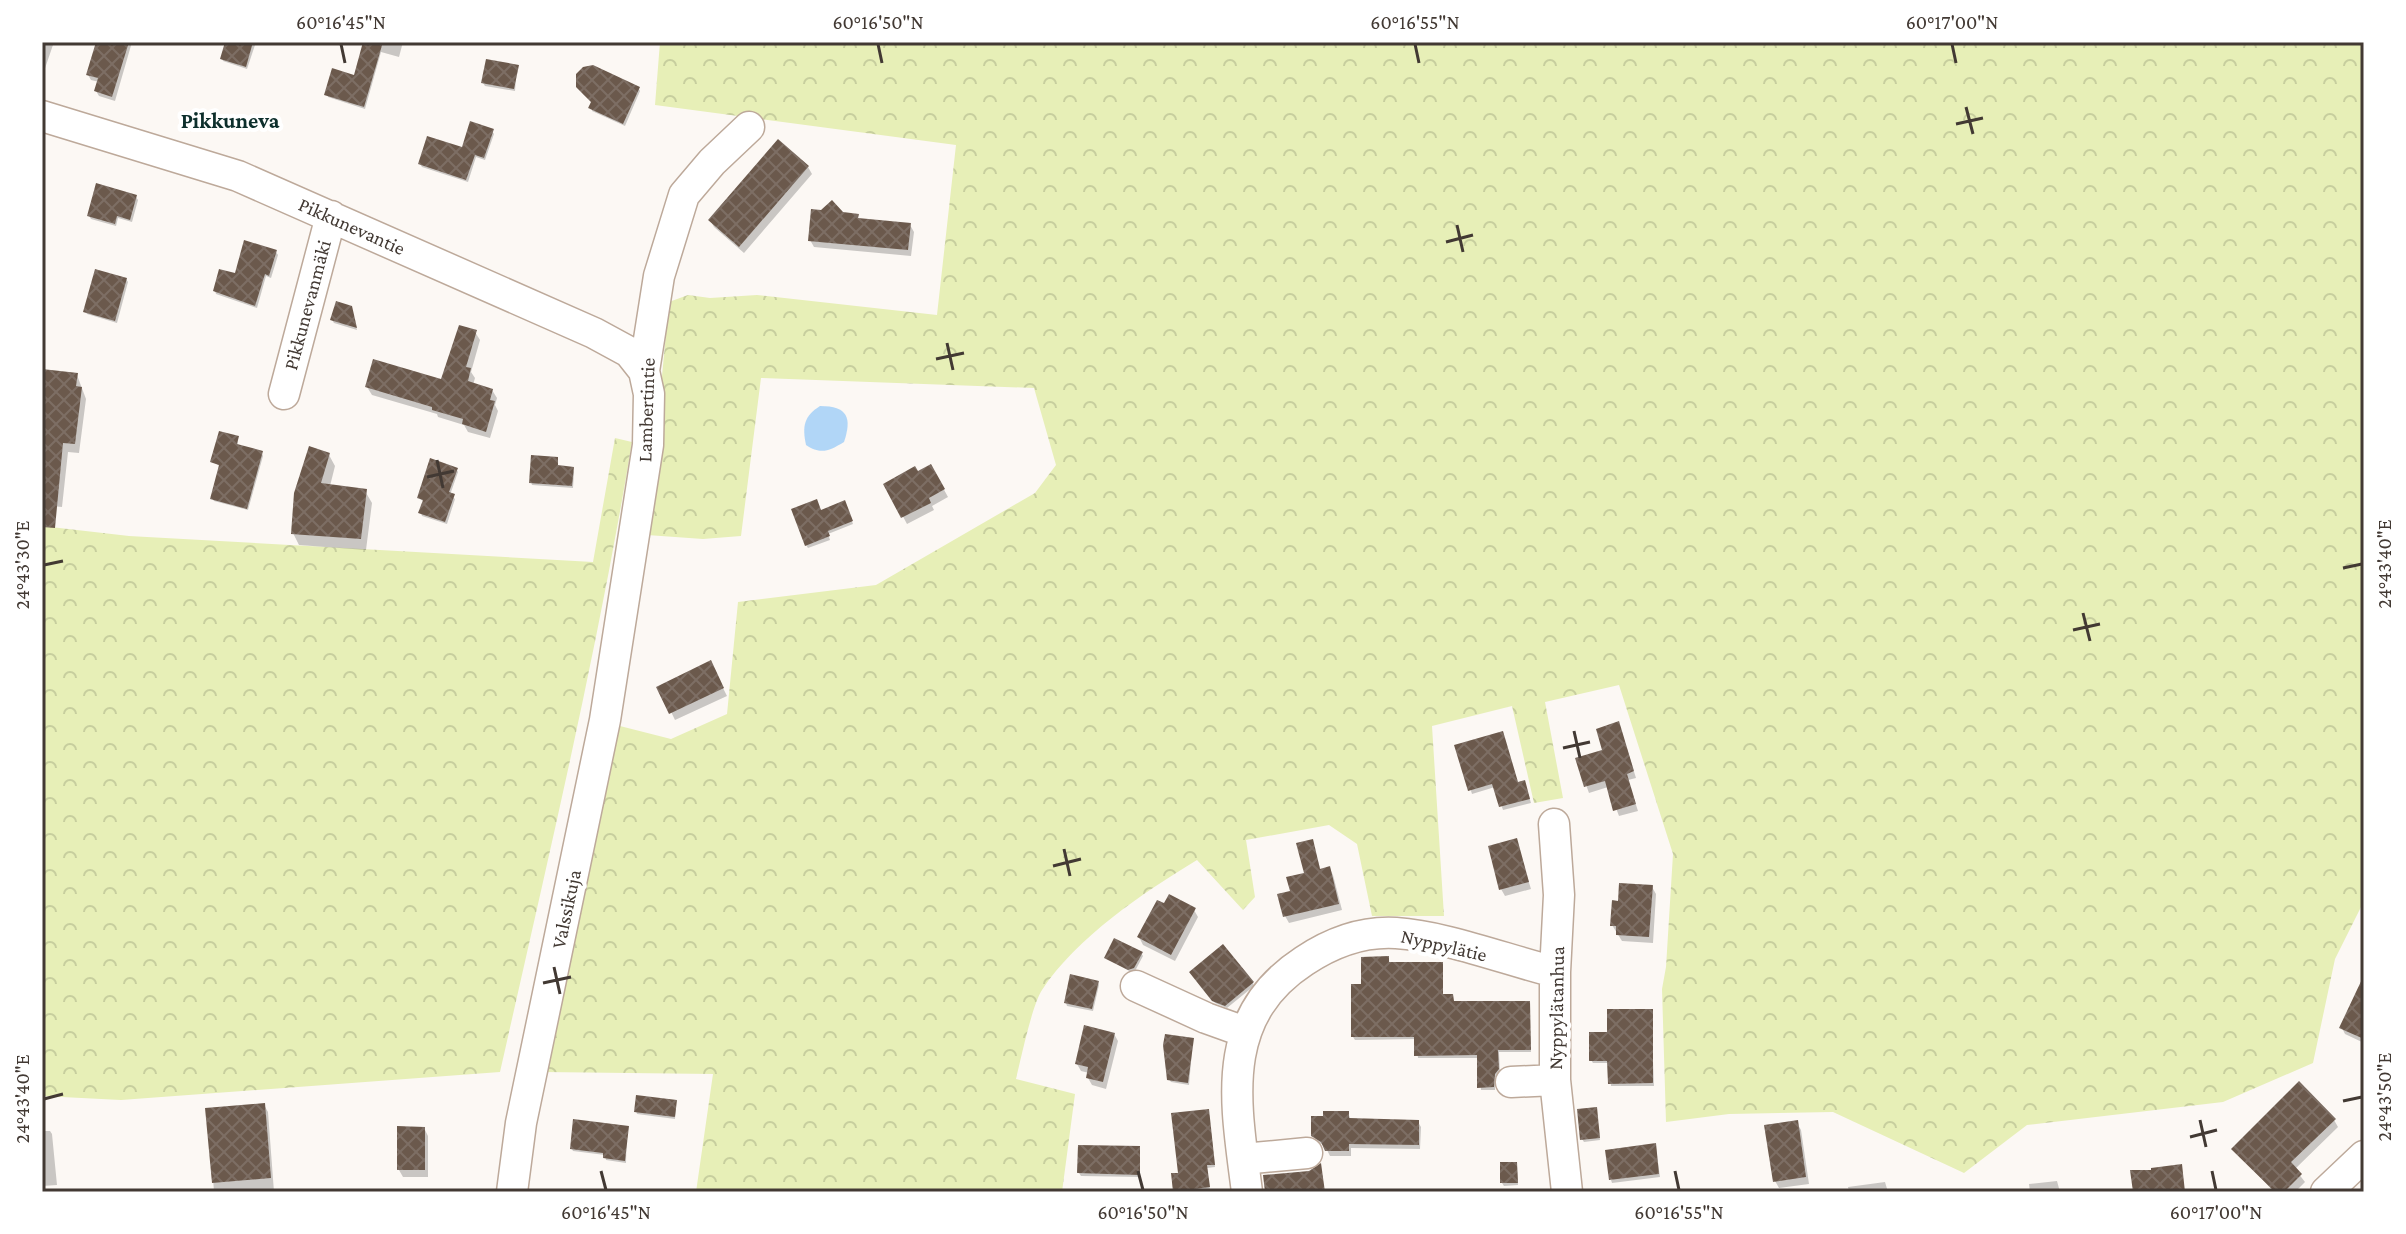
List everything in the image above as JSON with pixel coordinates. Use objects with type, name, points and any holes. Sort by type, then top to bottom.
[{"type":"street","name":"Pikkunevantie","points":[[42,116],[238,176],[594,333],[629,352],[644,371]]},
{"type":"street","name":"Lambertintie","points":[[605,720],[648,445],[649,394],[644,371],[659,276],[684,195],[712,162],[749,127]]},
{"type":"street","name":"Pikkunevanmäki","points":[[284,394],[331,216]]},
{"type":"street","name":"Valssikuja","points":[[512,1192],[521,1123],[605,720]]},
{"type":"street","name":"Nyppylätanhua","points":[[1554,824],[1559,895],[1555,1080],[1567,1192]]},
{"type":"street","name":"Nyppylätie","points":[[1247,1192],[1236,1077],[1245,1032],[1261,1002],[1282,977],[1320,951],[1346,940],[1367,935],[1413,934],[1479,940],[1555,972]]},
{"type":"street","points":[[1136,986],[1245,1032]]},
{"type":"street","points":[[1511,1082],[1555,1080]]},
{"type":"street","points":[[1243,1159],[1307,1153]]},
{"type":"street","points":[[2326,1192],[2364,1156]]},
{"type":"green space","points":[[660,42],[2364,42],[2364,901],[2335,959],[2313,1063],[2223,1102],[2027,1125],[1964,1173],[1833,1112],[1729,1114],[1666,1122],[1662,989],[1673,854],[1619,685],[1545,702],[1563,798],[1534,803],[1512,706],[1432,726],[1444,916],[1372,916],[1357,844],[1329,825],[1246,840],[1255,897],[1243,910],[1197,860],[1155,886],[1092,934],[1056,971],[1038,997],[1016,1079],[1075,1094],[1062,1192],[696,1192],[713,1074],[543,1072],[616,725],[671,739],[727,714],[738,602],[876,585],[1035,493],[1056,465],[1034,388],[761,378],[741,536],[703,539],[647,535],[669,302],[688,295],[710,298],[757,295],[937,315],[956,145],[655,105]]},
{"type":"green space","points":[[615,438],[632,442],[618,521],[570,758],[500,1072],[121,1100],[42,1096],[42,526],[129,536],[593,562]]},
{"type":"water","points":[[820,406],[842,411],[848,426],[844,442],[825,451],[806,445],[805,438],[807,418]]},
{"type":"building","points":[[96,42],[129,42],[112,97],[94,91],[98,78],[86,75]]},
{"type":"building","points":[[225,42],[253,42],[246,67],[220,59]]},
{"type":"building","points":[[363,42],[383,42],[364,107],[324,95],[332,68],[354,75]]},
{"type":"building","points":[[486,59],[519,65],[514,89],[481,83]]},
{"type":"building","points":[[593,65],[640,87],[623,124],[588,108],[591,102],[576,87],[576,74],[583,67]]},
{"type":"building","points":[[470,121],[494,129],[484,158],[475,155],[466,180],[418,164],[427,136],[462,147]]},
{"type":"building","points":[[778,139],[809,166],[739,247],[708,220]]},
{"type":"building","points":[[96,183],[137,195],[130,220],[117,216],[115,224],[87,216]]},
{"type":"building","points":[[832,200],[843,212],[859,214],[858,218],[911,223],[908,250],[808,241],[811,209],[821,210]]},
{"type":"building","points":[[244,240],[277,250],[255,306],[213,291],[219,269],[235,273]]},
{"type":"building","points":[[95,269],[127,278],[115,321],[83,312]]},
{"type":"building","points":[[336,301],[352,306],[357,328],[330,320]]},
{"type":"building","points":[[459,325],[477,330],[466,367],[471,368],[468,381],[493,389],[490,400],[495,401],[486,432],[462,424],[463,419],[432,410],[432,407],[365,387],[373,359],[441,379]]},
{"type":"building","points":[[42,369],[78,373],[76,386],[82,387],[75,444],[63,443],[55,528],[42,527]]},
{"type":"building","points":[[219,431],[239,436],[237,444],[263,451],[247,509],[210,499],[219,465],[210,462]]},
{"type":"building","points":[[309,446],[330,453],[321,483],[367,489],[361,539],[291,534],[294,493]]},
{"type":"building","points":[[531,455],[558,457],[558,465],[574,467],[572,486],[529,483]]},
{"type":"building","points":[[430,458],[458,468],[449,492],[455,494],[445,522],[418,513],[423,500],[417,498]]},
{"type":"building","points":[[931,464],[945,489],[929,498],[931,503],[901,518],[883,484],[915,466],[918,471]]},
{"type":"building","points":[[817,499],[821,510],[845,500],[853,521],[828,531],[830,536],[805,546],[791,509]]},
{"type":"building","points":[[711,660],[724,688],[669,714],[656,687]]},
{"type":"building","points":[[1619,721],[1634,771],[1627,774],[1636,804],[1613,811],[1605,781],[1584,787],[1575,758],[1602,750],[1596,729]]},
{"type":"building","points":[[1503,731],[1518,782],[1525,780],[1530,799],[1499,807],[1492,784],[1468,791],[1454,745]]},
{"type":"building","points":[[1517,838],[1529,882],[1499,890],[1488,846]]},
{"type":"building","points":[[1313,839],[1320,869],[1330,866],[1339,904],[1283,917],[1277,894],[1290,891],[1286,877],[1304,873],[1296,843]]},
{"type":"building","points":[[1619,883],[1653,885],[1649,937],[1616,935],[1616,926],[1610,926],[1612,900],[1618,901]]},
{"type":"building","points":[[1169,894],[1196,908],[1171,955],[1137,937],[1157,900],[1164,903]]},
{"type":"building","points":[[1114,938],[1143,952],[1134,968],[1128,970],[1104,958]]},
{"type":"building","points":[[1223,944],[1254,982],[1225,1006],[1212,1001],[1189,972]]},
{"type":"building","points":[[1389,956],[1389,962],[1443,962],[1443,994],[1453,994],[1454,1001],[1530,1001],[1531,1050],[1498,1050],[1499,1069],[1495,1074],[1494,1087],[1477,1088],[1477,1055],[1414,1056],[1414,1037],[1351,1037],[1351,984],[1361,984],[1361,957]]},
{"type":"building","points":[[1070,974],[1099,981],[1092,1009],[1064,1003]]},
{"type":"building","points":[[2364,975],[2364,1039],[2339,1028]]},
{"type":"building","points":[[1607,1009],[1653,1009],[1653,1083],[1608,1084],[1607,1061],[1589,1061],[1589,1032],[1607,1032]]},
{"type":"building","points":[[1084,1025],[1115,1033],[1103,1082],[1086,1078],[1088,1067],[1075,1064]]},
{"type":"building","points":[[1165,1034],[1194,1038],[1188,1083],[1167,1080],[1163,1045]]},
{"type":"building","points":[[2299,1081],[2336,1119],[2291,1162],[2302,1174],[2284,1192],[2275,1192],[2231,1149]]},
{"type":"building","points":[[636,1095],[677,1100],[675,1117],[634,1112]]},
{"type":"building","points":[[265,1103],[271,1178],[212,1183],[205,1108]]},
{"type":"building","points":[[1597,1107],[1600,1138],[1580,1140],[1577,1109]]},
{"type":"building","points":[[1209,1109],[1215,1165],[1207,1165],[1210,1187],[1173,1192],[1171,1173],[1178,1173],[1171,1113]]},
{"type":"building","points":[[1323,1111],[1349,1111],[1349,1118],[1419,1120],[1419,1145],[1349,1144],[1349,1151],[1325,1151],[1321,1142],[1311,1136],[1311,1116],[1323,1116]]},
{"type":"building","points":[[573,1119],[629,1126],[625,1161],[603,1158],[603,1153],[570,1149]]},
{"type":"building","points":[[1798,1120],[1806,1177],[1773,1182],[1764,1125]]},
{"type":"building","points":[[397,1126],[425,1127],[425,1170],[397,1170]]},
{"type":"building","points":[[1656,1143],[1659,1174],[1609,1180],[1605,1150]]},
{"type":"building","points":[[1078,1145],[1140,1146],[1140,1175],[1077,1173]]},
{"type":"building","points":[[1500,1162],[1517,1162],[1518,1183],[1500,1183]]},
{"type":"building","points":[[1321,1163],[1325,1192],[1265,1192],[1263,1175],[1309,1171]]},
{"type":"building","points":[[2182,1164],[2185,1192],[2133,1192],[2130,1170],[2151,1170]]},
{"type":"district","name":"Pikkuneva","points":[[230,120]]}]
